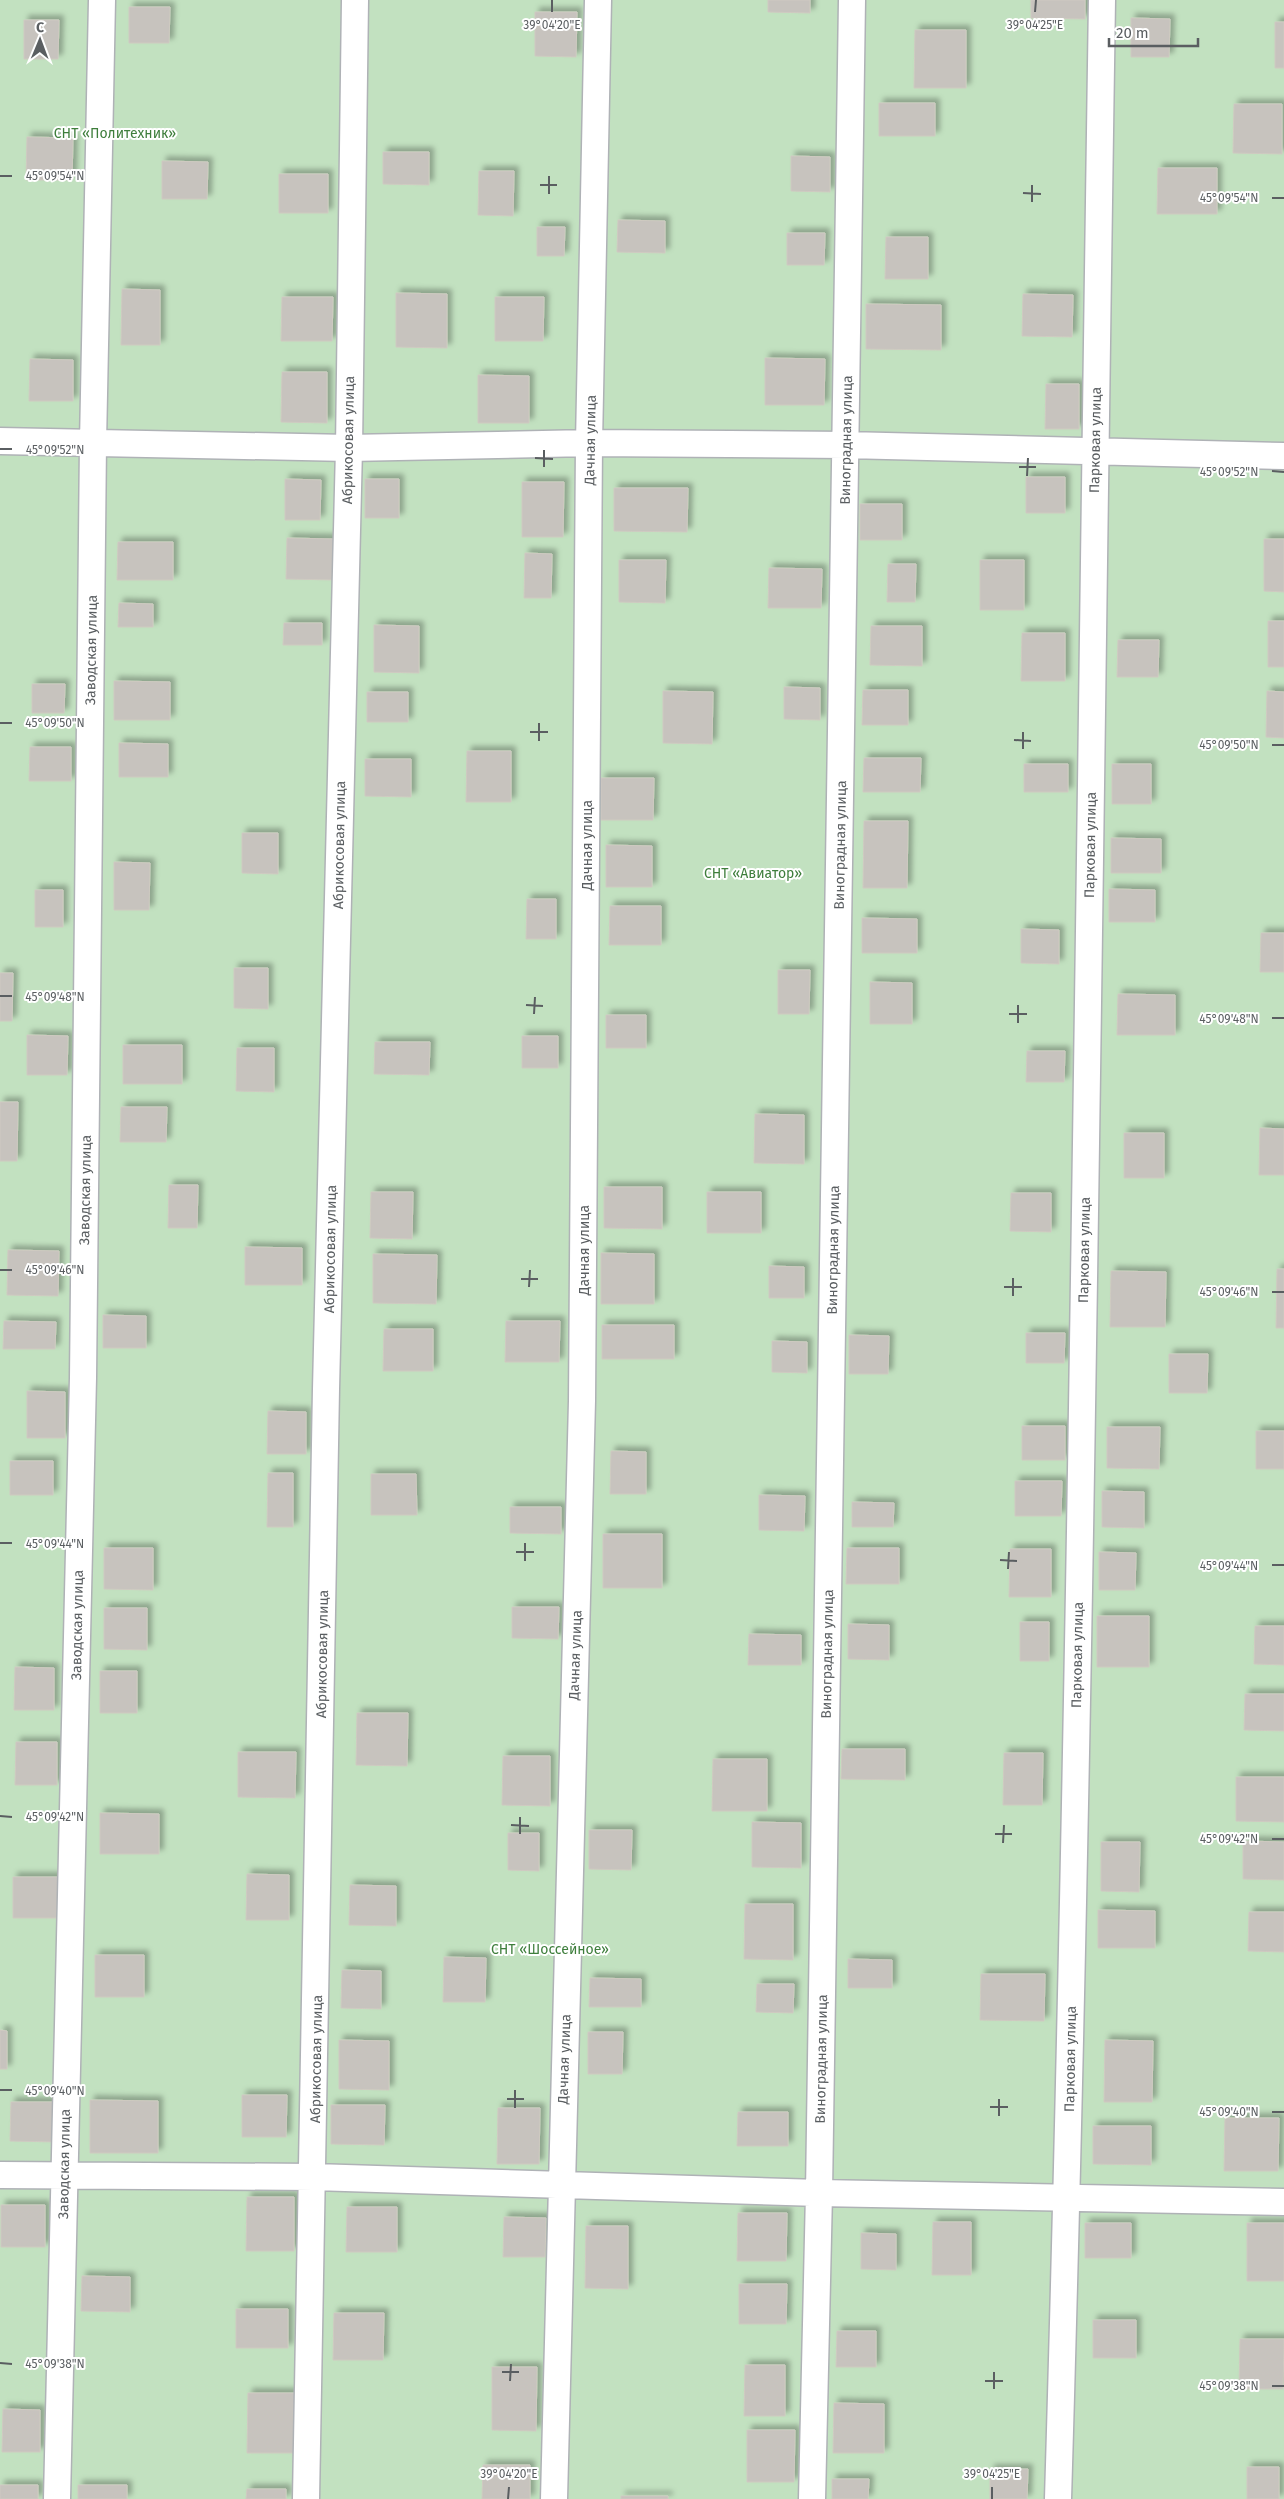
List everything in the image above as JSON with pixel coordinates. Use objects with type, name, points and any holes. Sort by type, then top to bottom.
[{"type":"street","name":"Заводская улица","points":[[57,2499],[83,1378],[94,443],[102,0]]},
{"type":"street","name":"Абрикосовая улица","points":[[306,2499],[314,2177],[326,1379],[349,448],[354,0]]},
{"type":"street","name":"Дачная улица","points":[[554,2499],[582,1401],[589,443],[598,0]]},
{"type":"street","name":"Виноградная улица","points":[[812,2499],[819,2193],[852,0]]},
{"type":"street","name":"Парковая улица","points":[[1058,2499],[1067,2199],[1082,1403],[1102,0]]},
{"type":"street","points":[[0,441],[349,448],[589,443],[846,445],[1095,453],[1284,456]]},
{"type":"street","points":[[0,2175],[64,2177],[314,2177],[819,2193],[1284,2202]]},
{"type":"green space","points":[[0,0],[1284,0],[1284,2499],[0,2499]]},
{"type":"building","points":[[768,0],[810,0],[810,13],[768,12]]},
{"type":"building","points":[[1031,0],[1085,0],[1085,19],[1031,18]]},
{"type":"building","points":[[129,7],[170,7],[169,43],[129,43]]},
{"type":"building","points":[[535,12],[577,12],[576,57],[535,56]]},
{"type":"building","points":[[1131,18],[1170,19],[1169,57],[1131,57]]},
{"type":"building","points":[[24,20],[59,20],[58,59],[24,59]]},
{"type":"building","points":[[1275,22],[1284,22],[1284,68],[1275,68]]},
{"type":"building","points":[[915,30],[966,30],[966,88],[914,88]]},
{"type":"building","points":[[879,103],[935,103],[935,136],[879,136]]},
{"type":"building","points":[[1234,104],[1282,104],[1282,154],[1233,153]]},
{"type":"building","points":[[27,137],[73,138],[72,180],[26,180]]},
{"type":"building","points":[[383,152],[429,152],[429,185],[383,184]]},
{"type":"building","points":[[791,156],[830,157],[830,192],[791,191]]},
{"type":"building","points":[[162,161],[208,162],[207,199],[162,199]]},
{"type":"building","points":[[1158,168],[1217,168],[1217,214],[1157,214]]},
{"type":"building","points":[[479,171],[514,171],[513,216],[478,215]]},
{"type":"building","points":[[279,174],[328,174],[328,213],[279,213]]},
{"type":"building","points":[[618,220],[665,221],[665,253],[617,252]]},
{"type":"building","points":[[537,227],[565,227],[564,256],[537,256]]},
{"type":"building","points":[[787,233],[825,233],[824,265],[787,265]]},
{"type":"building","points":[[886,237],[928,237],[928,279],[885,279]]},
{"type":"building","points":[[122,289],[160,290],[160,345],[121,345]]},
{"type":"building","points":[[396,293],[447,294],[447,348],[396,347]]},
{"type":"building","points":[[1023,294],[1073,295],[1072,337],[1022,336]]},
{"type":"building","points":[[282,297],[333,297],[332,341],[281,341]]},
{"type":"building","points":[[495,297],[544,297],[543,341],[495,341]]},
{"type":"building","points":[[866,304],[941,305],[941,350],[866,349]]},
{"type":"building","points":[[765,358],[825,359],[824,405],[765,405]]},
{"type":"building","points":[[30,359],[73,360],[73,401],[29,401]]},
{"type":"building","points":[[282,372],[327,372],[327,423],[281,422]]},
{"type":"building","points":[[478,375],[529,376],[529,423],[478,423]]},
{"type":"building","points":[[1046,384],[1079,384],[1079,429],[1045,429]]},
{"type":"building","points":[[1026,477],[1065,477],[1065,513],[1026,513]]},
{"type":"building","points":[[285,479],[321,480],[320,520],[285,520]]},
{"type":"building","points":[[365,479],[399,479],[399,518],[365,518]]},
{"type":"building","points":[[522,482],[564,482],[563,537],[522,537]]},
{"type":"building","points":[[614,488],[688,488],[687,532],[614,531]]},
{"type":"building","points":[[860,504],[902,504],[902,540],[860,540]]},
{"type":"building","points":[[287,538],[334,539],[334,580],[286,579]]},
{"type":"building","points":[[1264,539],[1284,539],[1284,592],[1264,591]]},
{"type":"building","points":[[118,542],[173,542],[173,580],[117,580]]},
{"type":"building","points":[[525,553],[552,554],[551,598],[524,598]]},
{"type":"building","points":[[619,560],[666,560],[665,603],[619,602]]},
{"type":"building","points":[[980,560],[1024,560],[1024,610],[980,610]]},
{"type":"building","points":[[888,564],[916,564],[915,602],[887,602]]},
{"type":"building","points":[[769,568],[822,569],[821,608],[768,608]]},
{"type":"building","points":[[119,603],[153,604],[153,627],[118,627]]},
{"type":"building","points":[[1268,621],[1284,621],[1284,667],[1268,667]]},
{"type":"building","points":[[284,623],[322,623],[322,645],[283,645]]},
{"type":"building","points":[[374,625],[419,626],[419,673],[374,672]]},
{"type":"building","points":[[871,626],[922,626],[922,666],[870,665]]},
{"type":"building","points":[[1022,633],[1065,633],[1065,681],[1021,681]]},
{"type":"building","points":[[1118,640],[1159,640],[1158,677],[1117,677]]},
{"type":"building","points":[[114,681],[170,682],[170,720],[114,720]]},
{"type":"building","points":[[32,684],[65,684],[64,713],[32,713]]},
{"type":"building","points":[[784,687],[820,688],[820,720],[784,719]]},
{"type":"building","points":[[863,690],[908,690],[908,725],[862,725]]},
{"type":"building","points":[[663,691],[713,692],[712,744],[663,743]]},
{"type":"building","points":[[1267,691],[1284,692],[1284,738],[1266,737]]},
{"type":"building","points":[[367,692],[408,692],[408,722],[367,722]]},
{"type":"building","points":[[119,743],[168,744],[168,777],[119,777]]},
{"type":"building","points":[[30,747],[71,747],[71,781],[29,781]]},
{"type":"building","points":[[467,751],[511,751],[511,802],[466,802]]},
{"type":"building","points":[[864,758],[921,758],[920,792],[863,792]]},
{"type":"building","points":[[365,759],[411,759],[411,797],[365,796]]},
{"type":"building","points":[[1024,764],[1068,764],[1068,792],[1024,792]]},
{"type":"building","points":[[1112,764],[1151,764],[1151,804],[1112,804]]},
{"type":"building","points":[[601,778],[654,778],[653,820],[601,820]]},
{"type":"building","points":[[864,821],[908,821],[907,888],[863,888]]},
{"type":"building","points":[[242,833],[278,833],[278,874],[242,873]]},
{"type":"building","points":[[1111,838],[1161,839],[1161,873],[1111,873]]},
{"type":"building","points":[[606,845],[652,846],[652,887],[606,887]]},
{"type":"building","points":[[114,862],[150,863],[149,910],[114,910]]},
{"type":"building","points":[[1109,889],[1155,890],[1155,922],[1109,922]]},
{"type":"building","points":[[35,890],[63,890],[63,927],[35,927]]},
{"type":"building","points":[[527,899],[556,899],[556,939],[526,939]]},
{"type":"building","points":[[610,906],[661,906],[661,945],[609,945]]},
{"type":"building","points":[[862,918],[917,919],[917,953],[862,953]]},
{"type":"building","points":[[1021,929],[1059,930],[1059,964],[1021,963]]},
{"type":"building","points":[[1261,933],[1284,933],[1284,972],[1260,972]]},
{"type":"building","points":[[234,968],[268,968],[268,1009],[234,1008]]},
{"type":"building","points":[[778,970],[810,970],[809,1014],[778,1014]]},
{"type":"building","points":[[0,973],[13,973],[12,1021],[0,1021]]},
{"type":"building","points":[[870,982],[912,983],[912,1024],[870,1024]]},
{"type":"building","points":[[1118,994],[1175,995],[1175,1035],[1117,1035]]},
{"type":"building","points":[[606,1015],[646,1015],[646,1048],[606,1048]]},
{"type":"building","points":[[27,1035],[68,1036],[67,1075],[27,1075]]},
{"type":"building","points":[[522,1036],[558,1036],[558,1068],[522,1068]]},
{"type":"building","points":[[375,1042],[430,1042],[429,1075],[374,1074]]},
{"type":"building","points":[[123,1045],[182,1045],[182,1084],[123,1084]]},
{"type":"building","points":[[237,1048],[274,1048],[274,1092],[236,1091]]},
{"type":"building","points":[[1027,1051],[1065,1051],[1064,1082],[1026,1082]]},
{"type":"building","points":[[0,1102],[18,1102],[17,1161],[0,1161]]},
{"type":"building","points":[[121,1107],[167,1107],[166,1142],[120,1142]]},
{"type":"building","points":[[755,1114],[804,1115],[804,1164],[754,1163]]},
{"type":"building","points":[[1260,1128],[1284,1129],[1284,1175],[1259,1175]]},
{"type":"building","points":[[1124,1133],[1164,1133],[1164,1178],[1124,1178]]},
{"type":"building","points":[[169,1185],[198,1185],[197,1228],[168,1228]]},
{"type":"building","points":[[604,1187],[662,1187],[662,1229],[604,1228]]},
{"type":"building","points":[[371,1192],[413,1192],[412,1239],[370,1238]]},
{"type":"building","points":[[707,1192],[761,1192],[761,1233],[707,1233]]},
{"type":"building","points":[[1011,1193],[1051,1193],[1051,1232],[1010,1231]]},
{"type":"building","points":[[245,1247],[302,1248],[302,1285],[245,1285]]},
{"type":"building","points":[[8,1250],[59,1251],[58,1296],[7,1295]]},
{"type":"building","points":[[601,1253],[654,1254],[654,1304],[601,1304]]},
{"type":"building","points":[[373,1254],[437,1255],[436,1304],[373,1303]]},
{"type":"building","points":[[769,1266],[804,1267],[804,1298],[769,1298]]},
{"type":"building","points":[[1277,1269],[1284,1269],[1284,1328],[1276,1328]]},
{"type":"building","points":[[1111,1271],[1166,1272],[1165,1327],[1110,1327]]},
{"type":"building","points":[[103,1315],[146,1316],[146,1348],[103,1348]]},
{"type":"building","points":[[4,1321],[56,1322],[55,1349],[3,1349]]},
{"type":"building","points":[[506,1321],[560,1321],[559,1362],[505,1362]]},
{"type":"building","points":[[602,1325],[674,1325],[674,1359],[602,1359]]},
{"type":"building","points":[[384,1329],[433,1329],[433,1371],[383,1371]]},
{"type":"building","points":[[1026,1333],[1065,1333],[1064,1363],[1026,1363]]},
{"type":"building","points":[[849,1335],[889,1336],[888,1374],[849,1374]]},
{"type":"building","points":[[772,1341],[807,1342],[807,1373],[772,1372]]},
{"type":"building","points":[[1169,1354],[1208,1354],[1207,1393],[1169,1393]]},
{"type":"building","points":[[27,1391],[65,1392],[65,1438],[27,1438]]},
{"type":"building","points":[[268,1411],[306,1412],[306,1454],[267,1454]]},
{"type":"building","points":[[1022,1426],[1065,1426],[1065,1460],[1022,1460]]},
{"type":"building","points":[[1107,1427],[1160,1427],[1159,1469],[1107,1468]]},
{"type":"building","points":[[1256,1431],[1284,1431],[1284,1469],[1256,1469]]},
{"type":"building","points":[[611,1451],[646,1452],[646,1494],[610,1494]]},
{"type":"building","points":[[10,1461],[53,1461],[53,1495],[10,1495]]},
{"type":"building","points":[[268,1473],[293,1473],[293,1527],[267,1527]]},
{"type":"building","points":[[371,1474],[416,1474],[417,1515],[371,1515]]},
{"type":"building","points":[[1015,1481],[1062,1481],[1061,1516],[1015,1516]]},
{"type":"building","points":[[1102,1491],[1144,1492],[1144,1528],[1102,1527]]},
{"type":"building","points":[[759,1495],[805,1496],[804,1531],[759,1530]]},
{"type":"building","points":[[852,1502],[894,1503],[893,1527],[852,1527]]},
{"type":"building","points":[[510,1507],[561,1507],[561,1534],[510,1533]]},
{"type":"building","points":[[603,1534],[662,1534],[662,1588],[603,1588]]},
{"type":"building","points":[[104,1548],[153,1548],[153,1590],[104,1589]]},
{"type":"building","points":[[847,1548],[899,1548],[899,1584],[846,1584]]},
{"type":"building","points":[[1010,1549],[1051,1549],[1051,1597],[1009,1597]]},
{"type":"building","points":[[1099,1552],[1136,1553],[1135,1590],[1099,1590]]},
{"type":"building","points":[[512,1607],[559,1607],[558,1639],[512,1638]]},
{"type":"building","points":[[104,1608],[147,1608],[147,1650],[104,1649]]},
{"type":"building","points":[[1097,1616],[1149,1616],[1149,1667],[1097,1667]]},
{"type":"building","points":[[1020,1622],[1049,1622],[1049,1661],[1020,1661]]},
{"type":"building","points":[[848,1624],[889,1625],[889,1660],[848,1659]]},
{"type":"building","points":[[1255,1626],[1284,1626],[1284,1665],[1254,1664]]},
{"type":"building","points":[[749,1634],[801,1635],[801,1665],[748,1665]]},
{"type":"building","points":[[15,1667],[54,1668],[54,1710],[14,1710]]},
{"type":"building","points":[[100,1671],[137,1671],[137,1713],[100,1713]]},
{"type":"building","points":[[1245,1694],[1284,1694],[1284,1731],[1244,1730]]},
{"type":"building","points":[[357,1713],[408,1713],[407,1766],[356,1765]]},
{"type":"building","points":[[16,1742],[57,1742],[57,1785],[15,1785]]},
{"type":"building","points":[[842,1749],[905,1749],[905,1780],[841,1779]]},
{"type":"building","points":[[238,1752],[296,1752],[295,1798],[238,1797]]},
{"type":"building","points":[[1004,1753],[1043,1753],[1042,1805],[1003,1805]]},
{"type":"building","points":[[503,1756],[550,1756],[550,1806],[502,1805]]},
{"type":"building","points":[[713,1759],[767,1759],[767,1811],[712,1811]]},
{"type":"building","points":[[1236,1777],[1284,1777],[1284,1822],[1236,1821]]},
{"type":"building","points":[[100,1813],[159,1814],[159,1854],[100,1854]]},
{"type":"building","points":[[752,1822],[801,1823],[801,1868],[752,1867]]},
{"type":"building","points":[[589,1830],[632,1830],[631,1870],[589,1869]]},
{"type":"building","points":[[508,1833],[539,1833],[539,1871],[508,1870]]},
{"type":"building","points":[[1243,1841],[1284,1842],[1284,1880],[1243,1879]]},
{"type":"building","points":[[1101,1842],[1140,1842],[1139,1892],[1101,1891]]},
{"type":"building","points":[[247,1874],[289,1875],[289,1920],[246,1920]]},
{"type":"building","points":[[13,1877],[58,1877],[57,1918],[13,1918]]},
{"type":"building","points":[[350,1885],[396,1886],[396,1926],[349,1925]]},
{"type":"building","points":[[745,1904],[793,1904],[793,1960],[744,1959]]},
{"type":"building","points":[[1098,1910],[1155,1911],[1155,1948],[1098,1948]]},
{"type":"building","points":[[1249,1912],[1284,1912],[1284,1952],[1248,1951]]},
{"type":"building","points":[[95,1955],[144,1955],[144,1997],[95,1997]]},
{"type":"building","points":[[444,1957],[486,1958],[485,2002],[443,2002]]},
{"type":"building","points":[[848,1959],[892,1960],[892,1988],[848,1988]]},
{"type":"building","points":[[342,1970],[381,1971],[381,2009],[341,2008]]},
{"type":"building","points":[[981,1974],[1045,1974],[1044,2021],[980,2020]]},
{"type":"building","points":[[590,1978],[641,1979],[641,2007],[589,2007]]},
{"type":"building","points":[[757,1984],[794,1984],[793,2013],[756,2012]]},
{"type":"building","points":[[0,2030],[7,2031],[7,2069],[0,2069]]},
{"type":"building","points":[[588,2032],[623,2032],[622,2074],[588,2074]]},
{"type":"building","points":[[339,2040],[389,2041],[389,2090],[339,2089]]},
{"type":"building","points":[[1105,2040],[1153,2041],[1152,2102],[1104,2102]]},
{"type":"building","points":[[242,2095],[287,2095],[286,2137],[242,2137]]},
{"type":"building","points":[[90,2100],[158,2101],[158,2153],[90,2153]]},
{"type":"building","points":[[11,2102],[55,2102],[55,2142],[10,2141]]},
{"type":"building","points":[[331,2105],[385,2105],[384,2145],[331,2144]]},
{"type":"building","points":[[498,2108],[540,2108],[539,2164],[497,2164]]},
{"type":"building","points":[[738,2112],[788,2112],[788,2146],[737,2146]]},
{"type":"building","points":[[1225,2118],[1279,2118],[1278,2171],[1224,2171]]},
{"type":"building","points":[[1093,2126],[1151,2126],[1151,2165],[1093,2164]]},
{"type":"building","points":[[247,2197],[294,2197],[294,2251],[246,2251]]},
{"type":"building","points":[[1,2205],[45,2205],[45,2247],[1,2247]]},
{"type":"building","points":[[347,2207],[397,2207],[397,2252],[346,2252]]},
{"type":"building","points":[[738,2213],[787,2213],[786,2261],[737,2261]]},
{"type":"building","points":[[504,2217],[546,2218],[545,2257],[503,2257]]},
{"type":"building","points":[[933,2222],[971,2222],[971,2275],[932,2275]]},
{"type":"building","points":[[1085,2223],[1131,2223],[1131,2258],[1085,2258]]},
{"type":"building","points":[[1247,2223],[1284,2223],[1284,2281],[1247,2281]]},
{"type":"building","points":[[586,2226],[628,2226],[628,2289],[585,2288]]},
{"type":"building","points":[[861,2233],[896,2234],[896,2270],[861,2269]]},
{"type":"building","points":[[82,2276],[130,2277],[130,2312],[81,2311]]},
{"type":"building","points":[[739,2284],[787,2284],[786,2324],[739,2324]]},
{"type":"building","points":[[236,2309],[288,2309],[288,2348],[236,2348]]},
{"type":"building","points":[[334,2313],[384,2313],[383,2360],[333,2360]]},
{"type":"building","points":[[1093,2320],[1136,2320],[1136,2358],[1093,2358]]},
{"type":"building","points":[[837,2331],[876,2331],[876,2367],[836,2367]]},
{"type":"building","points":[[1240,2339],[1284,2339],[1283,2389],[1239,2389]]},
{"type":"building","points":[[745,2365],[785,2365],[785,2416],[744,2416]]},
{"type":"building","points":[[492,2367],[537,2367],[536,2431],[492,2430]]},
{"type":"building","points":[[248,2393],[297,2393],[297,2453],[247,2453]]},
{"type":"building","points":[[834,2403],[884,2404],[884,2453],[833,2453]]},
{"type":"building","points":[[3,2409],[40,2410],[40,2452],[2,2452]]},
{"type":"building","points":[[747,2430],[795,2430],[794,2482],[747,2482]]},
{"type":"building","points":[[483,2465],[530,2465],[530,2499],[482,2499]]},
{"type":"building","points":[[1247,2467],[1279,2467],[1279,2499],[1247,2499]]},
{"type":"building","points":[[990,2469],[1028,2469],[1027,2499],[990,2499]]},
{"type":"building","points":[[832,2479],[869,2479],[868,2499],[832,2499]]},
{"type":"building","points":[[0,2485],[38,2485],[38,2499],[0,2499]]},
{"type":"building","points":[[78,2485],[127,2485],[127,2499],[78,2499]]},
{"type":"building","points":[[247,2489],[286,2489],[286,2499],[246,2499]]},
{"type":"building","points":[[621,2496],[668,2496],[668,2499],[621,2499]]},
{"type":"park label","name":"СНТ «Политехник»","points":[[115,133]]},
{"type":"park label","name":"СНТ «Авиатор»","points":[[753,873]]},
{"type":"park label","name":"СНТ «Шоссейное»","points":[[550,1949]]}]
